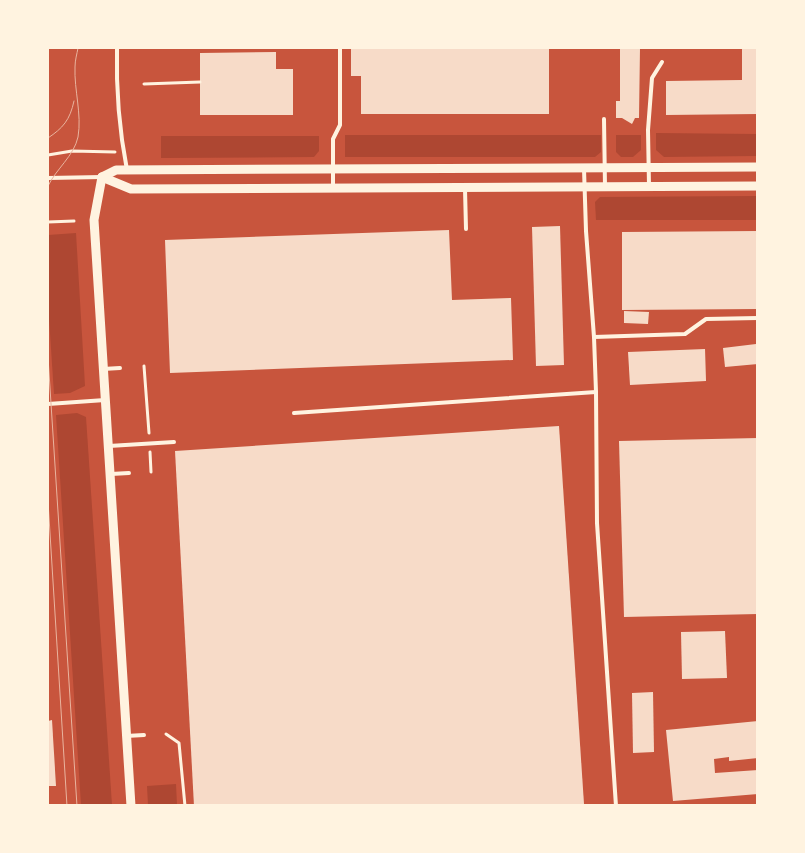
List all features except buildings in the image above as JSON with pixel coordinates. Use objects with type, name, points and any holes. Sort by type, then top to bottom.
[{"type":"street","points":[[102,177],[116,170],[758,167]]},
{"type":"street","points":[[102,177],[131,189],[758,186]]},
{"type":"street","points":[[102,177],[94,220],[131,806]]},
{"type":"lane","points":[[117,48],[116,75],[127,170]]},
{"type":"lane","points":[[333,188],[332,139],[340,125],[340,48]]},
{"type":"lane","points":[[649,186],[648,130],[652,78],[662,62]]},
{"type":"lane","points":[[604,119],[606,187]]},
{"type":"lane","points":[[584,168],[596,392],[597,523],[616,806]]},
{"type":"lane","points":[[48,178],[102,177]]},
{"type":"lane","points":[[465,187],[466,229]]},
{"type":"lane","points":[[594,338],[685,334],[706,319],[758,318]]},
{"type":"lane","points":[[104,369],[120,368]]},
{"type":"lane","points":[[294,413],[596,392]]},
{"type":"lane","points":[[48,404],[105,400]]},
{"type":"lane","points":[[108,446],[174,442]]},
{"type":"lane","points":[[110,474],[129,473]]},
{"type":"lane","points":[[126,736],[144,735]]},
{"type":"path","points":[[144,84],[200,82]]},
{"type":"path","points":[[48,155],[72,151],[124,152]]},
{"type":"path","points":[[48,222],[74,221]]},
{"type":"path","points":[[144,366],[151,472]]},
{"type":"path","points":[[166,734],[179,743],[185,806]]},
{"type":"shaded area","points":[[656,133],[757,134],[757,156],[664,157],[656,150]]},
{"type":"shaded area","points":[[345,135],[601,135],[601,152],[595,157],[345,157]]},
{"type":"shaded area","points":[[616,135],[641,135],[641,150],[633,157],[621,157],[616,152]]},
{"type":"shaded area","points":[[161,136],[319,136],[319,151],[314,157],[161,158]]},
{"type":"shaded area","points":[[757,196],[757,220],[596,220],[595,202],[600,197]]},
{"type":"shaded area","points":[[76,233],[85,386],[70,393],[54,394],[48,303],[48,235]]},
{"type":"shaded area","points":[[77,413],[86,417],[112,805],[81,805],[56,415]]},
{"type":"shaded area","points":[[176,784],[177,805],[148,805],[147,786]]},
{"type":"tram line","points":[[48,186],[73,150],[78,137],[79,120],[75,67],[78,48]]},
{"type":"tram line","points":[[48,138],[65,123],[74,101]]},
{"type":"tram line","points":[[48,357],[77,806]]},
{"type":"tram line","points":[[48,501],[67,806]]}]
